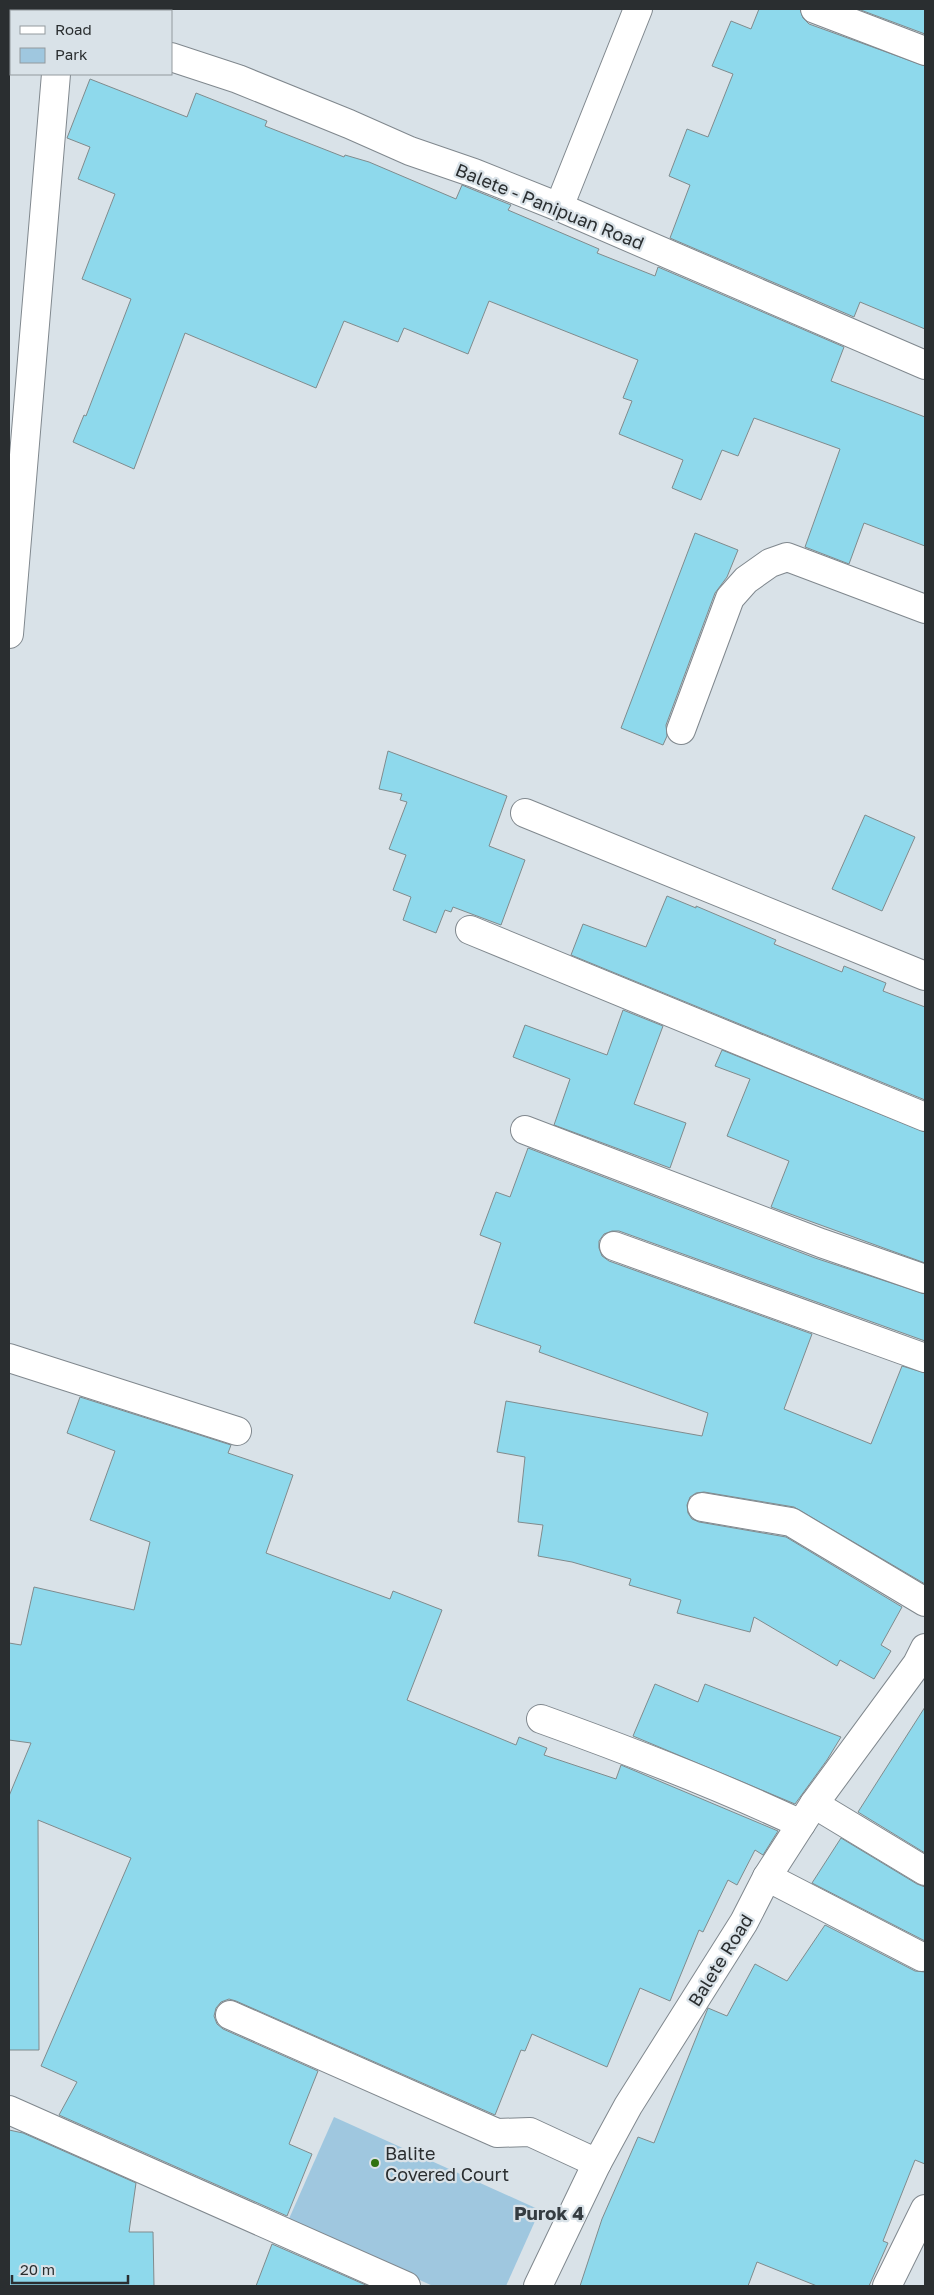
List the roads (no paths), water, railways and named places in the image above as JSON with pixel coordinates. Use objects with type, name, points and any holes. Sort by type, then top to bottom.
[{"type":"street","points":[[559,207],[638,9]]},
{"type":"street","points":[[815,9],[925,52]]},
{"type":"street","name":"Balete - Panipuan Road","points":[[172,57],[238,79],[410,151],[474,173],[559,207],[925,365]]},
{"type":"street","points":[[9,634],[56,75]]},
{"type":"street","points":[[681,730],[730,598],[746,580],[770,562],[787,558],[925,609]]},
{"type":"street","points":[[525,813],[925,976]]},
{"type":"street","points":[[470,930],[925,1117]]},
{"type":"street","points":[[524,1130],[821,1243],[925,1279]]},
{"type":"street","points":[[614,1246],[925,1358]]},
{"type":"street","points":[[9,1358],[237,1431]]},
{"type":"street","points":[[702,1507],[792,1522],[925,1602]]},
{"type":"street","name":"Balete Road","points":[[538,2286],[597,2163],[628,2106],[744,1922],[767,1877],[808,1814],[916,1664],[925,1648]]},
{"type":"street","points":[[542,1719],[664,1764],[741,1796],[808,1814],[925,1870]]},
{"type":"street","points":[[767,1877],[922,1957]]},
{"type":"street","points":[[230,2016],[497,2133],[530,2132],[597,2163]]},
{"type":"street","points":[[9,2110],[406,2286]]},
{"type":"street","points":[[887,2286],[925,2209]]},
{"type":"place","name":"Balite Covered Court","points":[[375,2163]]},
{"type":"district","name":"Purok 4","points":[[549,2212]]}]
